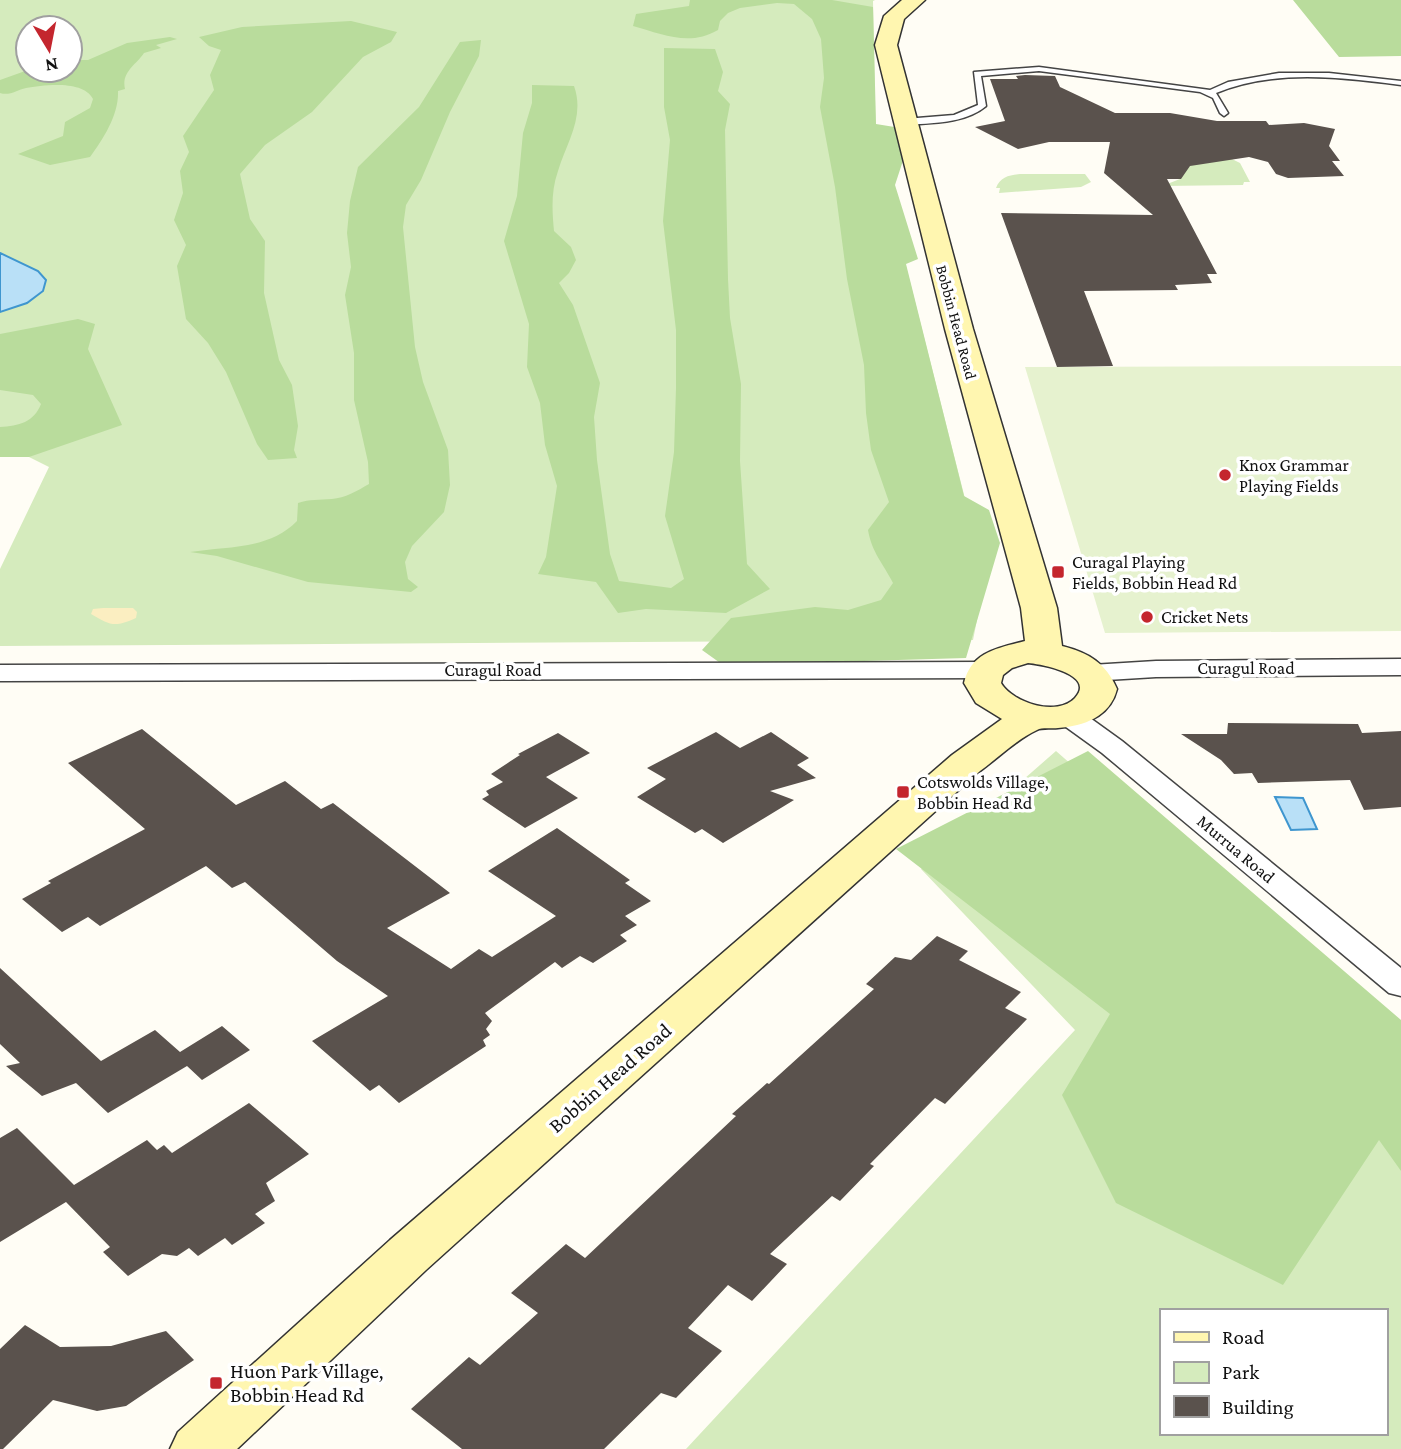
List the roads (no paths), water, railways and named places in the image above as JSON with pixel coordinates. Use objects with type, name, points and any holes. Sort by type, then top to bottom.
[{"type":"main road","name":"Bobbin Head Road","points":[[915,0],[894,16],[886,45],[959,329],[1039,608],[1045,653]]},
{"type":"main road","points":[[1049,716],[1011,712],[995,703],[985,692],[982,681],[985,670],[1008,655],[1045,653],[1063,657],[1091,673]]},
{"type":"main road","name":"Bobbin Head Road","points":[[198,1449],[408,1255],[966,763],[1049,716],[1083,710],[1097,697],[1096,681],[1091,673]]},
{"type":"street","name":"Curagul Road","points":[[1091,673],[1156,669],[1401,667]]},
{"type":"street","name":"Curagul Road","points":[[0,673],[985,670]]},
{"type":"street","name":"Murrua Road","points":[[1049,716],[1112,747],[1401,985]]},
{"type":"lane","points":[[905,122],[959,117],[974,112],[982,106],[977,74],[1039,69],[1210,93],[1216,96],[1224,113]]},
{"type":"lane","points":[[1210,93],[1231,82],[1250,78],[1320,76],[1401,83]]},
{"type":"water","points":[[0,253],[38,271],[46,280],[43,291],[27,303],[0,312]]},
{"type":"water","points":[[1275,797],[1303,798],[1317,829],[1291,830]]},
{"type":"place","name":"Knox Grammar Playing Fields","points":[[1225,475]]},
{"type":"place","name":"Curagal Playing Fields, Bobbin Head Rd","points":[[1058,572]]},
{"type":"place","name":"Cricket Nets","points":[[1147,617]]},
{"type":"place","name":"Cotswolds Village, Bobbin Head Rd","points":[[903,792]]},
{"type":"place","name":"Huon Park Village, Bobbin Head Rd","points":[[216,1383]]}]
